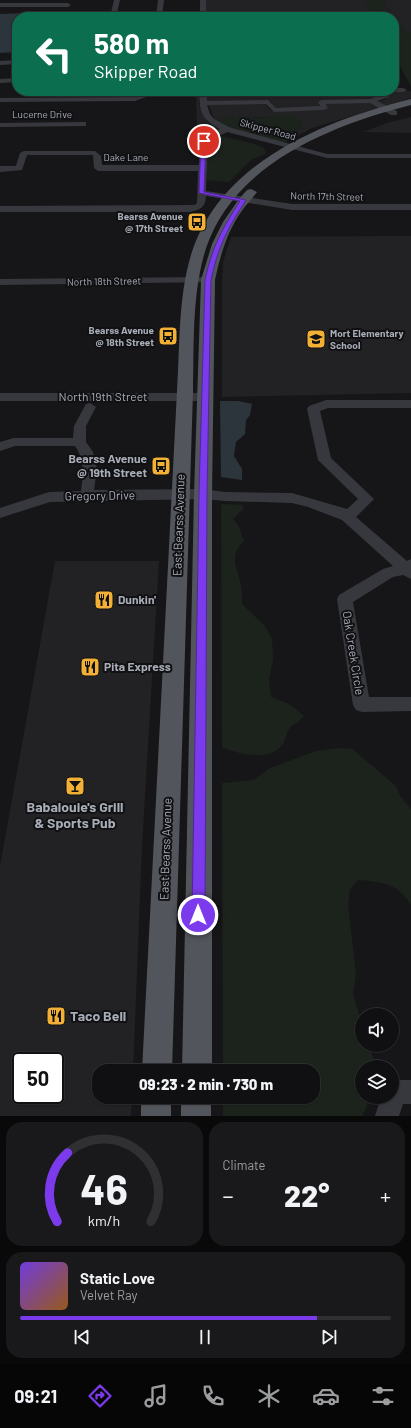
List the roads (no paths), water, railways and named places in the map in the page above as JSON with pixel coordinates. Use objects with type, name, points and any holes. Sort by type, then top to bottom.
[{"type":"main road","name":"East Bearss Avenue","points":[[157,1064],[173,697],[192,494],[205,397],[208,280],[212,258],[231,217],[243,200],[268,174],[303,150],[363,122],[411,102]]},
{"type":"main road","name":"East Bearss Avenue","points":[[197,1064],[201,698],[192,494],[184,397],[191,280],[201,242],[212,222],[229,197],[264,165],[292,147],[322,131],[390,111],[411,108]]},
{"type":"main road","points":[[201,242],[218,244]]},
{"type":"main road","points":[[186,361],[205,361]]},
{"type":"main road","points":[[173,697],[201,698]]},
{"type":"main road","points":[[156,1104],[156,1116]]},
{"type":"main road","points":[[196,1104],[196,1116]]},
{"type":"street","points":[[114,12],[117,0]]},
{"type":"street","points":[[160,12],[161,0]]},
{"type":"street","points":[[203,0],[203,12]]},
{"type":"street","points":[[0,5],[68,5]]},
{"type":"street","points":[[0,63],[12,62]]},
{"type":"street","points":[[0,81],[12,80]]},
{"type":"street","points":[[0,100],[135,99],[142,96]]},
{"type":"street","name":"Skipper Road","points":[[203,96],[206,115],[211,121],[226,129],[303,150],[337,157],[411,156]]},
{"type":"street","points":[[203,103],[268,102],[274,110],[324,108],[322,102],[372,101],[386,96]]},
{"type":"street","points":[[372,101],[390,111]]},
{"type":"street","name":"Lucerne Drive","points":[[0,125],[83,124]]},
{"type":"street","name":"Skipper Road","points":[[0,209],[190,209],[198,207],[201,204],[202,193],[204,141],[226,129]]},
{"type":"street","name":"Dake Lane","points":[[0,169],[18,168],[24,153],[84,152],[94,153],[97,156],[98,168],[202,168]]},
{"type":"street","points":[[202,193],[243,200]]},
{"type":"street","name":"North 17th Street","points":[[243,200],[292,207],[411,207]]},
{"type":"street","name":"North 18th Street","points":[[0,282],[208,280]]},
{"type":"street","name":"North 19th Street","points":[[0,397],[205,397]]},
{"type":"street","points":[[347,518],[367,499],[325,460],[313,408],[326,404],[411,404]]},
{"type":"street","points":[[87,495],[90,469],[86,452],[79,442],[80,426],[90,407]]},
{"type":"street","points":[[0,447],[14,442],[79,442]]},
{"type":"street","name":"Gregory Drive","points":[[0,513],[49,497],[87,495],[192,494],[218,497],[294,498],[312,503],[347,518],[410,569]]},
{"type":"street","name":"Oak Creek Circle","points":[[410,569],[388,572],[344,599],[362,705],[411,704]]},
{"type":"street","points":[[388,1116],[394,1092],[411,1092]]},
{"type":"place","name":"Bearss Avenue @ 17th Street","points":[[197,222]]},
{"type":"place","name":"Bearss Avenue @ 18th Street","points":[[168,336]]},
{"type":"place","name":"Mort Elementary School","points":[[316,339]]},
{"type":"place","name":"Bearss Avenue @ 19th Street","points":[[161,466]]},
{"type":"place","name":"Dunkin'","points":[[104,600]]},
{"type":"place","name":"Pita Express","points":[[90,667]]},
{"type":"place","name":"Babalouie's Grill & Sports Pub","points":[[75,786]]},
{"type":"place","name":"Taco Bell","points":[[56,1016]]}]
